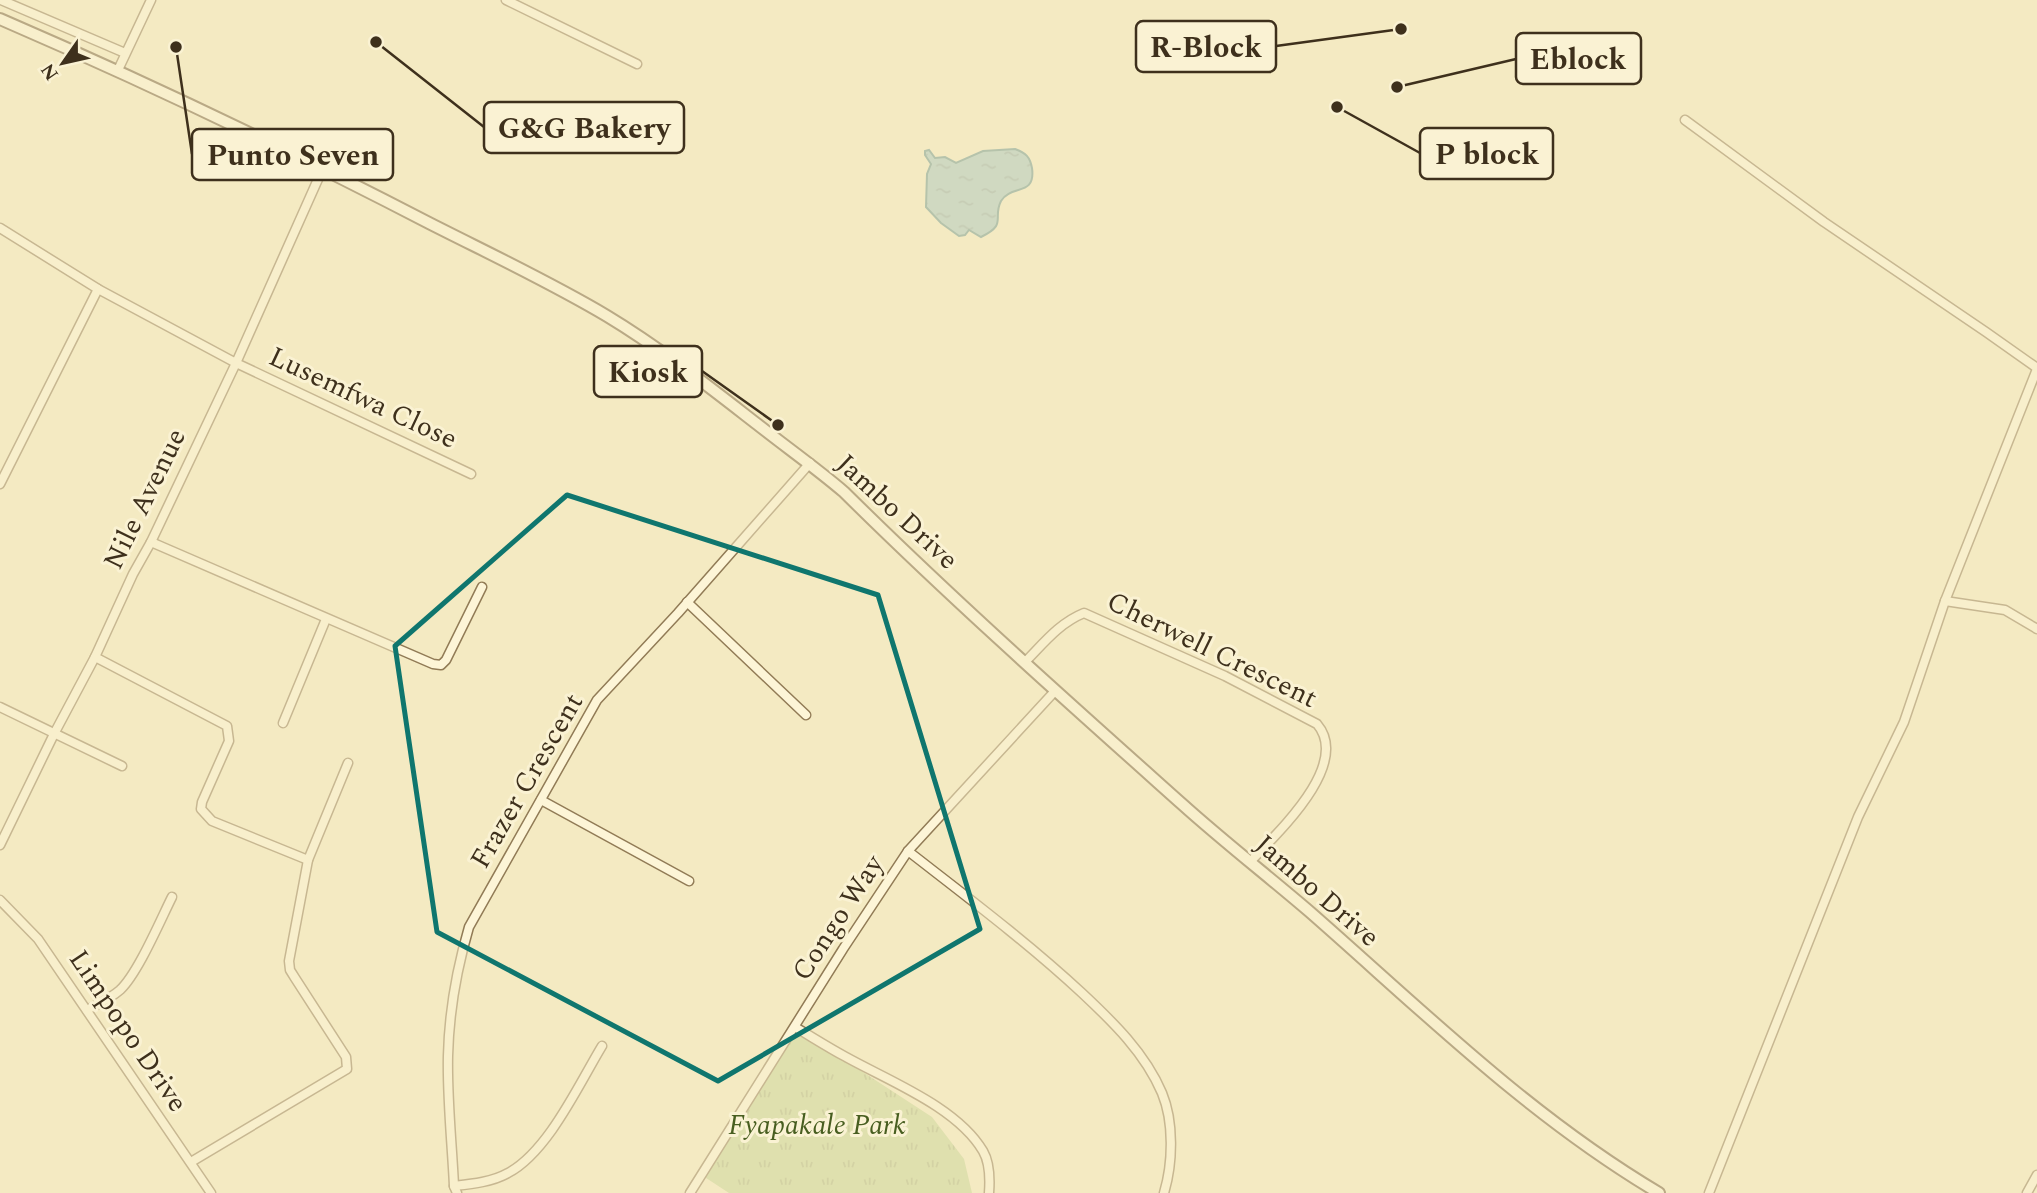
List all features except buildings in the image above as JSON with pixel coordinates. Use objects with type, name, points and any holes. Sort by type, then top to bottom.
[{"type":"main road","name":"Jambo Drive","points":[[0,19],[118,70],[323,169],[534,277],[607,316],[720,394],[844,492],[1055,691],[1519,1096],[1564,1131],[1658,1193]]},
{"type":"street","points":[[1,0],[125,53]]},
{"type":"street","points":[[118,70],[151,0]]},
{"type":"street","points":[[506,0],[636,64]]},
{"type":"street","points":[[1685,120],[1824,222],[1986,331],[2037,369],[1945,601],[1904,722],[1858,817],[1709,1193]]},
{"type":"street","name":"Nile Avenue","points":[[0,845],[151,542],[236,363],[323,169]]},
{"type":"street","name":"Lusemfwa Close","points":[[0,228],[98,289],[236,363],[471,474]]},
{"type":"street","points":[[0,484],[3,470],[98,289]]},
{"type":"street","name":"Frazer Crescent","points":[[456,1190],[448,1057],[451,1015],[469,927],[597,700],[810,463]]},
{"type":"street","points":[[151,542],[433,664],[441,665],[446,660],[482,587]]},
{"type":"street","points":[[1945,601],[2005,610],[2037,629]]},
{"type":"street","points":[[687,603],[806,715]]},
{"type":"street","name":"Cherwell Crescent","points":[[1025,662],[1059,626],[1084,613],[1225,676],[1317,724],[1324,732],[1326,753],[1312,790],[1250,862]]},
{"type":"street","points":[[283,723],[326,619]]},
{"type":"street","points":[[95,657],[227,726],[229,741],[201,809],[212,821],[308,860]]},
{"type":"street","name":"Congo Way","points":[[694,1192],[843,949],[908,851],[1055,691]]},
{"type":"street","points":[[0,707],[122,766]]},
{"type":"street","points":[[191,1162],[347,1069],[346,1057],[290,970],[289,961],[308,860],[348,763]]},
{"type":"street","points":[[541,800],[689,881]]},
{"type":"street","points":[[908,851],[1045,958],[1114,1023],[1141,1056],[1161,1092],[1171,1123],[1164,1193]]},
{"type":"street","points":[[87,1010],[121,989],[133,972],[172,897]]},
{"type":"street","name":"Limpopo Drive","points":[[0,900],[38,939],[211,1193]]},
{"type":"street","points":[[795,1027],[846,1058],[921,1096],[960,1125],[983,1152],[988,1167],[989,1193]]},
{"type":"street","points":[[456,1190],[508,1173],[529,1156],[551,1130],[602,1046]]},
{"type":"street","points":[[2027,1193],[2037,1175]]},
{"type":"highlighted area","points":[[567,495],[878,595],[980,929],[718,1081],[437,932],[395,646]]},
{"type":"green space","name":"Fyapakale Park","points":[[797,1029],[932,1117],[964,1159],[972,1193],[729,1193],[703,1176]]},
{"type":"water","points":[[1015,149],[1029,158],[1032,177],[1027,187],[1005,196],[1001,201],[997,225],[989,232],[981,237],[969,230],[965,235],[959,236],[941,223],[926,207],[927,174],[931,164],[925,151],[929,150],[935,158],[945,157],[956,163],[983,151]]},
{"type":"place","name":"R-Block","points":[[1401,29]]},
{"type":"place","name":"G&G Bakery","points":[[376,42]]},
{"type":"place","name":"Punto Seven","points":[[176,47]]},
{"type":"place","name":"Eblock","points":[[1397,87]]},
{"type":"place","name":"P block","points":[[1337,107]]},
{"type":"place","name":"Kiosk","points":[[778,425]]}]
